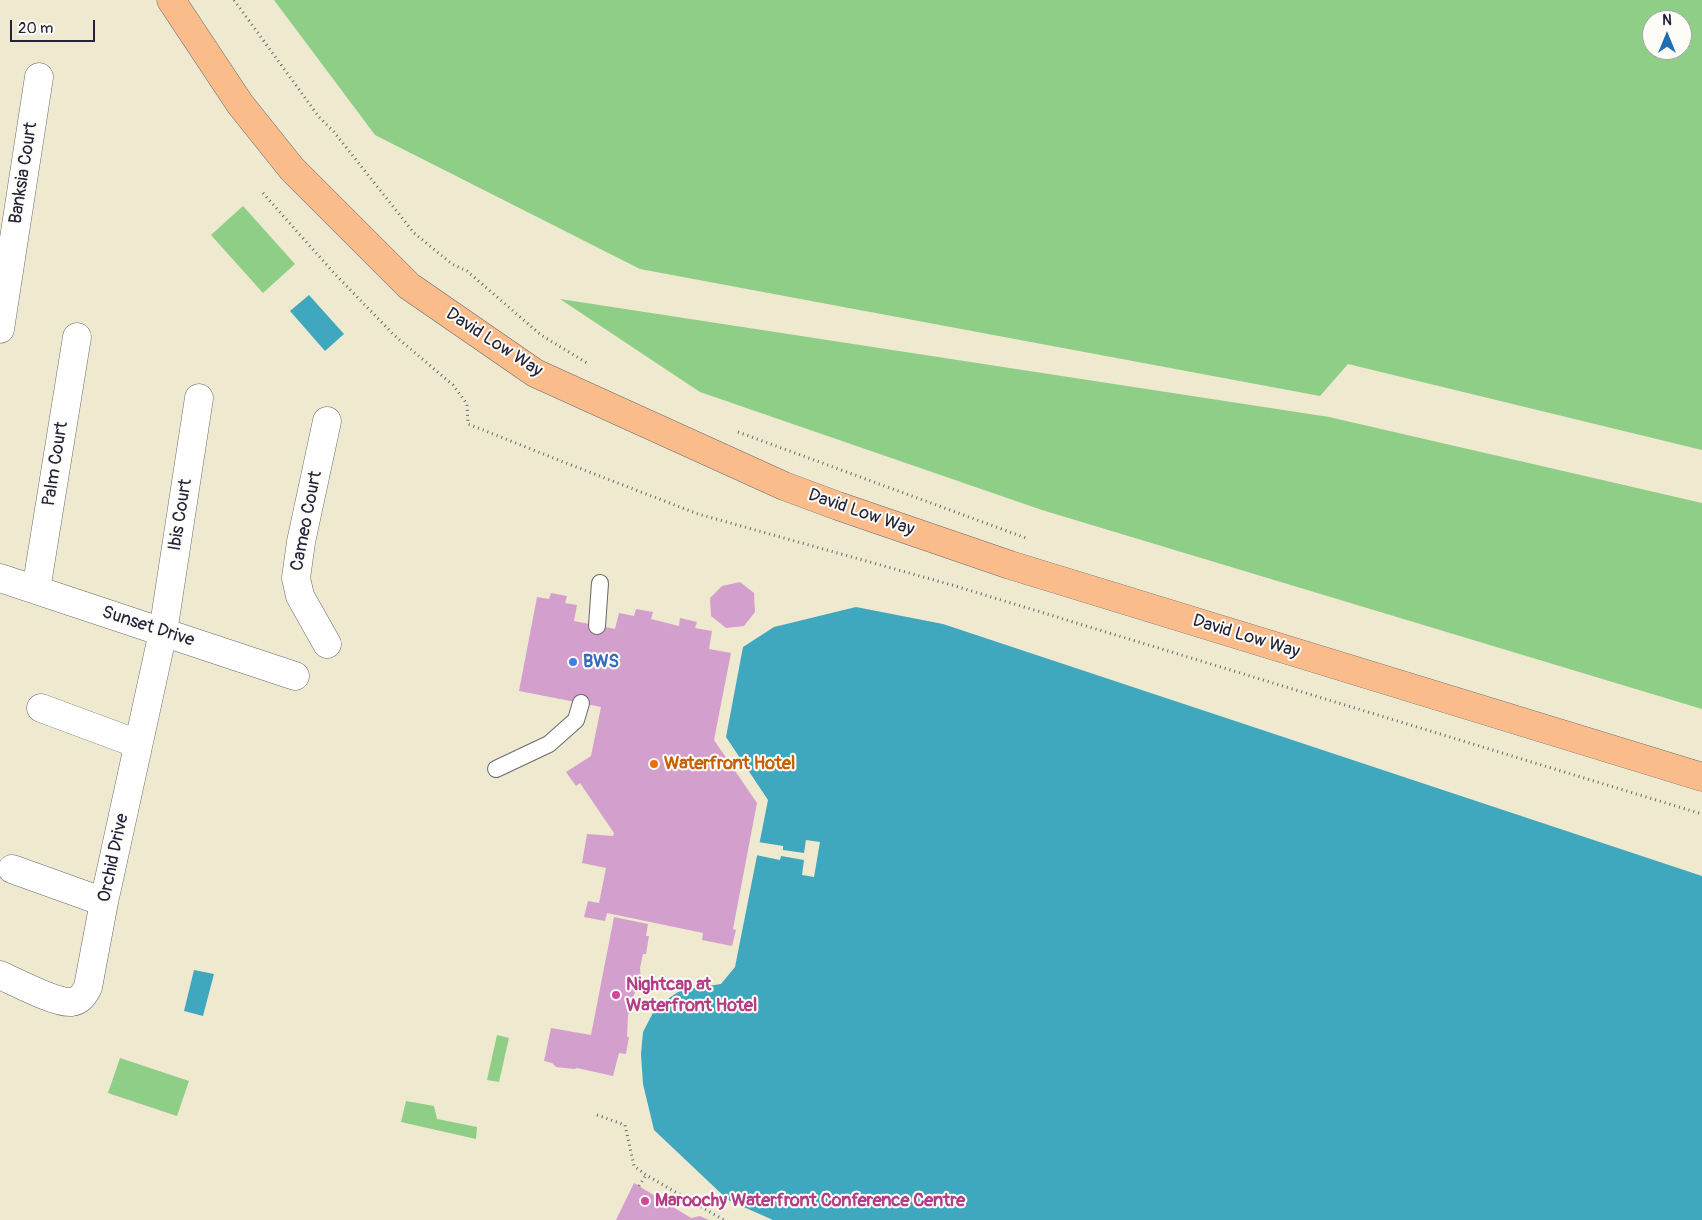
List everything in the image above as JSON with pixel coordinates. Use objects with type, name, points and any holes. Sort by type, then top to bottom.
[{"type":"main road","name":"David Low Way","points":[[171,0],[240,104],[292,169],[409,286],[535,373],[784,486],[847,509],[1010,565],[1702,776]]},
{"type":"street","name":"Banksia Court","points":[[0,329],[39,76]]},
{"type":"street","name":"Palm Court","points":[[36,590],[77,337]]},
{"type":"street","name":"Ibis Court","points":[[163,632],[199,398]]},
{"type":"street","name":"Cameo Court","points":[[327,421],[301,542],[296,578],[300,596],[327,644]]},
{"type":"street","name":"Sunset Drive","points":[[0,578],[295,676]]},
{"type":"street","name":"Orchid Drive","points":[[0,975],[61,1000],[71,1002],[80,999],[85,994],[163,632]]},
{"type":"street","points":[[41,708],[138,744]]},
{"type":"street","points":[[12,869],[104,902]]},
{"type":"lane","points":[[598,626],[600,583]]},
{"type":"lane","points":[[496,769],[548,744],[576,720],[581,703]]},
{"type":"path","points":[[234,0],[319,117],[334,132],[414,233],[452,264],[467,271],[541,335],[588,364]]},
{"type":"path","points":[[263,192],[333,272],[394,335],[453,385],[467,404],[468,424],[698,514],[952,585],[1702,814]]},
{"type":"path","points":[[730,428],[1035,541]]},
{"type":"path","points":[[597,1115],[625,1125],[634,1166],[646,1175],[724,1220]]},
{"type":"path","points":[[639,1186],[646,1175]]},
{"type":"green space","points":[[274,0],[1702,0],[1702,450],[1348,364],[1320,396],[640,269],[375,135]]},
{"type":"green space","points":[[243,206],[295,264],[263,293],[211,235]]},
{"type":"green space","points":[[560,299],[1329,417],[1702,503],[1702,709],[1042,510],[700,392]]},
{"type":"green space","points":[[497,1035],[509,1038],[499,1082],[487,1080]]},
{"type":"green space","points":[[120,1058],[189,1081],[177,1116],[108,1093]]},
{"type":"green space","points":[[406,1101],[434,1106],[437,1119],[477,1127],[476,1139],[401,1122]]},
{"type":"water","points":[[309,295],[344,334],[325,351],[290,311]]},
{"type":"water","points":[[856,607],[943,624],[1702,876],[1702,1220],[773,1220],[728,1200],[654,1130],[643,1084],[641,1054],[643,1032],[656,1007],[681,990],[721,984],[735,967],[768,800],[726,737],[743,647],[774,627]]},
{"type":"water","points":[[194,970],[214,974],[203,1016],[184,1011]]},
{"type":"pier","points":[[806,840],[820,842],[814,877],[802,875],[804,860],[781,856],[780,860],[756,855],[758,842],[783,846],[783,850],[804,853]]},
{"type":"building","points":[[740,582],[754,593],[755,612],[744,626],[726,628],[711,616],[710,598],[722,586]]},
{"type":"building","name":"Waterfront Hotel","points":[[551,593],[567,596],[565,603],[577,605],[574,621],[615,629],[619,613],[634,616],[636,609],[653,612],[651,619],[679,626],[680,618],[697,622],[695,628],[712,631],[709,649],[731,653],[714,740],[757,803],[733,929],[736,930],[732,946],[702,940],[703,933],[607,913],[605,921],[584,917],[588,901],[599,903],[606,868],[582,863],[587,834],[613,836],[614,833],[580,783],[576,786],[566,772],[591,756],[601,707],[519,691],[537,597],[549,599]]},
{"type":"building","name":"Nightcap at Waterfront Hotel","points":[[614,917],[648,924],[646,936],[649,936],[646,954],[643,954],[640,968],[641,979],[633,997],[634,1007],[628,1015],[627,1037],[629,1037],[626,1054],[619,1053],[613,1076],[577,1068],[556,1067],[552,1063],[544,1061],[551,1028],[591,1035]]},
{"type":"building","name":"Maroochy Waterfront Conference Centre","points":[[634,1183],[691,1218],[700,1216],[709,1220],[616,1220]]},
{"type":"place","name":"BWS","points":[[573,662]]},
{"type":"place","name":"Waterfront Hotel","points":[[654,764]]},
{"type":"place","name":"Nightcap at Waterfront Hotel","points":[[616,995]]},
{"type":"place","name":"Maroochy Waterfront Conference Centre","points":[[645,1201]]}]
